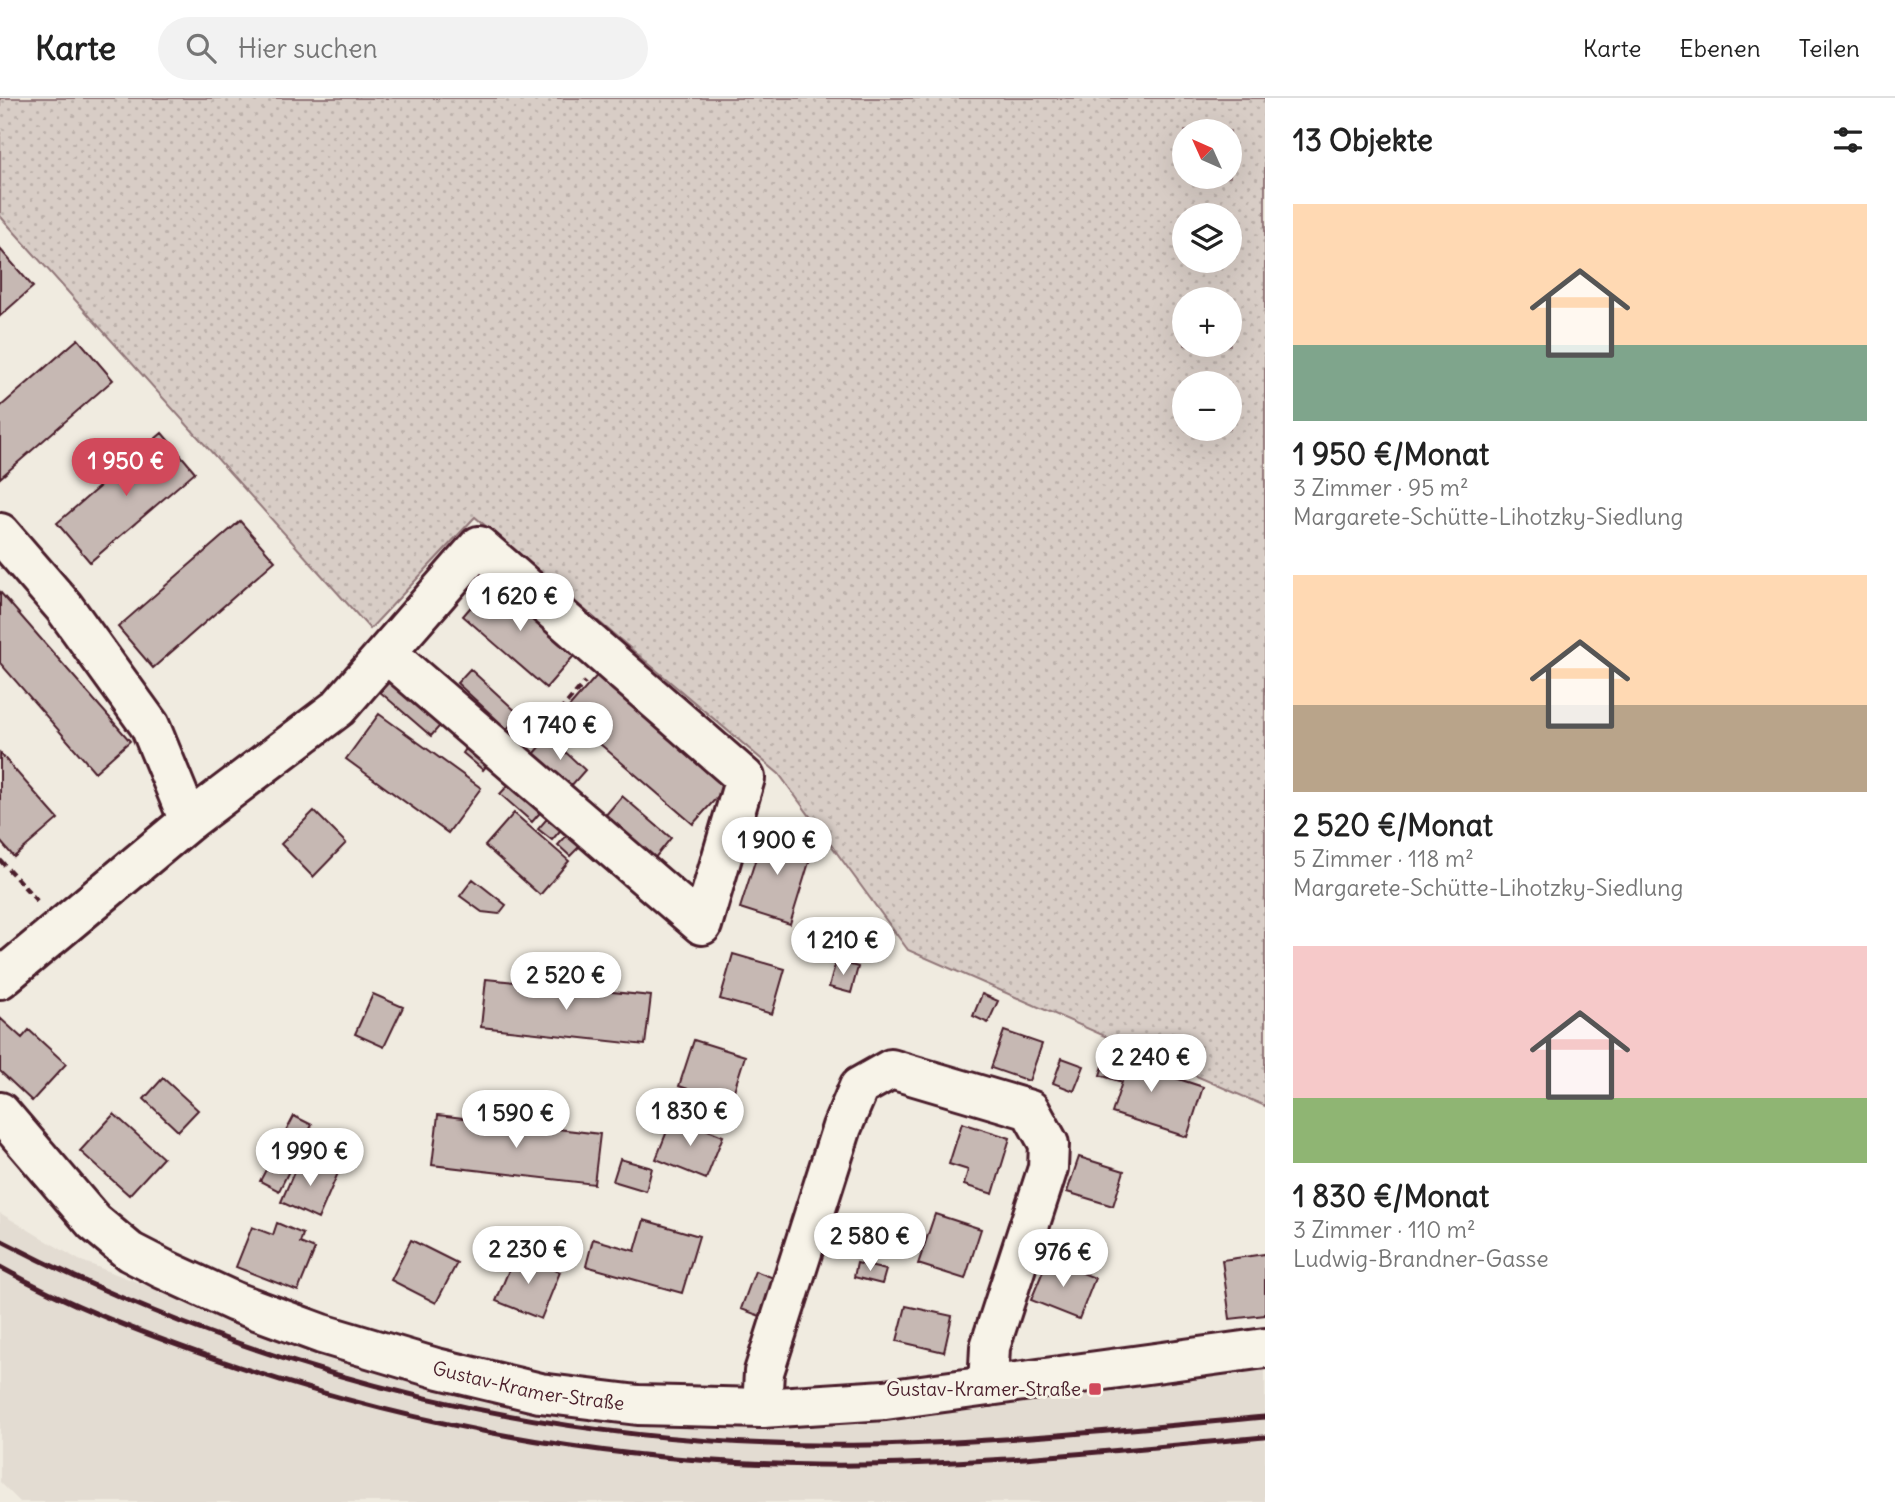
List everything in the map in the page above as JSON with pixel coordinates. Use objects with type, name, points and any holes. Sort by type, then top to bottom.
[{"type":"street","points":[[0,533],[64,607],[150,726],[189,821]]},
{"type":"street","points":[[0,979],[189,821],[338,708],[479,546],[745,778],[702,925],[386,653]]},
{"type":"street","points":[[762,1408],[764,1373],[842,1128],[859,1087],[891,1069],[1030,1110],[1049,1144],[1048,1168],[990,1347],[988,1386]]},
{"type":"street","name":"Gustav-Kramer-Straße","points":[[0,1112],[94,1222],[130,1252],[235,1301],[355,1344],[436,1368],[540,1392],[638,1405],[762,1408],[885,1400],[1265,1348]]},
{"type":"path","points":[[514,764],[607,657]]},
{"type":"path","points":[[0,860],[60,928]]},
{"type":"shaded area","points":[[0,98],[1265,98],[1265,1106],[908,950],[779,774],[475,517],[370,629],[0,216]]},
{"type":"shaded area","points":[[0,1213],[79,1260],[292,1341],[744,1423],[856,1424],[1265,1366],[1265,1502],[20,1502],[0,1482]]},
{"type":"building","points":[[0,249],[33,287],[0,316]]},
{"type":"building","points":[[78,339],[113,380],[0,478],[0,407]]},
{"type":"building","points":[[162,433],[195,472],[90,562],[57,523]]},
{"type":"building","points":[[240,521],[275,561],[153,668],[118,627]]},
{"type":"building","points":[[495,579],[578,651],[546,688],[463,616]]},
{"type":"building","points":[[0,592],[130,741],[95,772],[0,663]]},
{"type":"building","points":[[470,669],[520,715],[507,729],[457,683]]},
{"type":"building","points":[[600,672],[729,784],[693,824],[564,713]]},
{"type":"building","points":[[394,677],[444,721],[431,736],[380,692]]},
{"type":"building","points":[[379,714],[481,788],[448,833],[346,759]]},
{"type":"building","points":[[549,737],[585,770],[570,787],[534,754]]},
{"type":"building","points":[[471,742],[492,759],[483,770],[463,753]]},
{"type":"building","points":[[0,753],[58,819],[14,857],[0,841]]},
{"type":"building","points":[[514,779],[545,807],[532,822],[500,794]]},
{"type":"building","points":[[622,796],[671,838],[654,859],[605,816]]},
{"type":"building","points":[[314,811],[346,843],[313,877],[281,844]]},
{"type":"building","points":[[514,813],[569,861],[540,895],[485,846]]},
{"type":"building","points":[[552,813],[565,825],[552,840],[538,829]]},
{"type":"building","points":[[572,830],[584,842],[570,856],[558,845]]},
{"type":"building","points":[[765,830],[814,846],[790,924],[740,908]]},
{"type":"building","points":[[473,879],[506,905],[499,914],[482,912],[460,896]]},
{"type":"building","points":[[733,954],[785,969],[772,1014],[720,999]]},
{"type":"building","points":[[836,961],[858,967],[851,993],[829,987]]},
{"type":"building","points":[[486,979],[651,996],[645,1045],[481,1027]]},
{"type":"building","points":[[373,994],[403,1007],[384,1047],[355,1034]]},
{"type":"building","points":[[982,994],[998,1001],[988,1023],[973,1016]]},
{"type":"building","points":[[0,1018],[22,1038],[29,1030],[66,1064],[32,1101],[0,1071]]},
{"type":"building","points":[[1004,1031],[1042,1044],[1029,1081],[991,1068]]},
{"type":"building","points":[[694,1040],[745,1056],[730,1103],[679,1086]]},
{"type":"building","points":[[1110,1046],[1136,1054],[1133,1064],[1203,1087],[1187,1137],[1112,1113],[1122,1082],[1100,1075]]},
{"type":"building","points":[[1062,1058],[1084,1066],[1074,1091],[1053,1083]]},
{"type":"building","points":[[163,1078],[198,1110],[178,1131],[144,1099]]},
{"type":"building","points":[[114,1114],[163,1158],[129,1195],[80,1151]]},
{"type":"building","points":[[438,1115],[600,1134],[594,1184],[432,1165]]},
{"type":"building","points":[[294,1116],[312,1125],[279,1191],[260,1181]]},
{"type":"building","points":[[673,1116],[723,1136],[706,1179],[656,1159]]},
{"type":"building","points":[[962,1123],[1010,1138],[993,1194],[964,1185],[968,1170],[949,1164]]},
{"type":"building","points":[[301,1156],[338,1173],[318,1219],[281,1202]]},
{"type":"building","points":[[1079,1157],[1124,1171],[1113,1206],[1067,1192]]},
{"type":"building","points":[[620,1159],[652,1168],[646,1191],[613,1181]]},
{"type":"building","points":[[935,1214],[981,1229],[965,1279],[918,1264]]},
{"type":"building","points":[[644,1220],[699,1236],[682,1293],[586,1266],[593,1239],[635,1251]]},
{"type":"building","points":[[277,1223],[303,1234],[300,1243],[315,1249],[298,1291],[236,1267],[252,1227],[273,1235]]},
{"type":"building","points":[[902,1223],[920,1230],[914,1244],[897,1237]]},
{"type":"building","points":[[411,1240],[457,1263],[436,1303],[391,1280]]},
{"type":"building","points":[[516,1253],[560,1272],[541,1319],[496,1301]]},
{"type":"building","points":[[1265,1254],[1265,1315],[1230,1319],[1222,1260]]},
{"type":"building","points":[[1048,1259],[1095,1278],[1079,1319],[1031,1300]]},
{"type":"building","points":[[857,1263],[886,1270],[882,1284],[854,1277]]},
{"type":"building","points":[[755,1271],[774,1278],[760,1316],[741,1309]]},
{"type":"building","points":[[906,1306],[952,1316],[944,1352],[897,1341]]},
{"type":"railway","points":[[0,1240],[102,1289],[207,1332],[313,1368],[421,1397],[531,1419],[642,1435],[754,1443],[868,1445],[1017,1438],[1265,1417]]},
{"type":"railway","points":[[0,1267],[52,1294],[133,1328],[289,1383],[362,1404],[437,1421],[587,1448],[739,1463],[872,1465],[1041,1457],[1265,1437]]},
{"type":"place","name":"Gustav-Kramer-Straße","points":[[1095,1389]]}]
